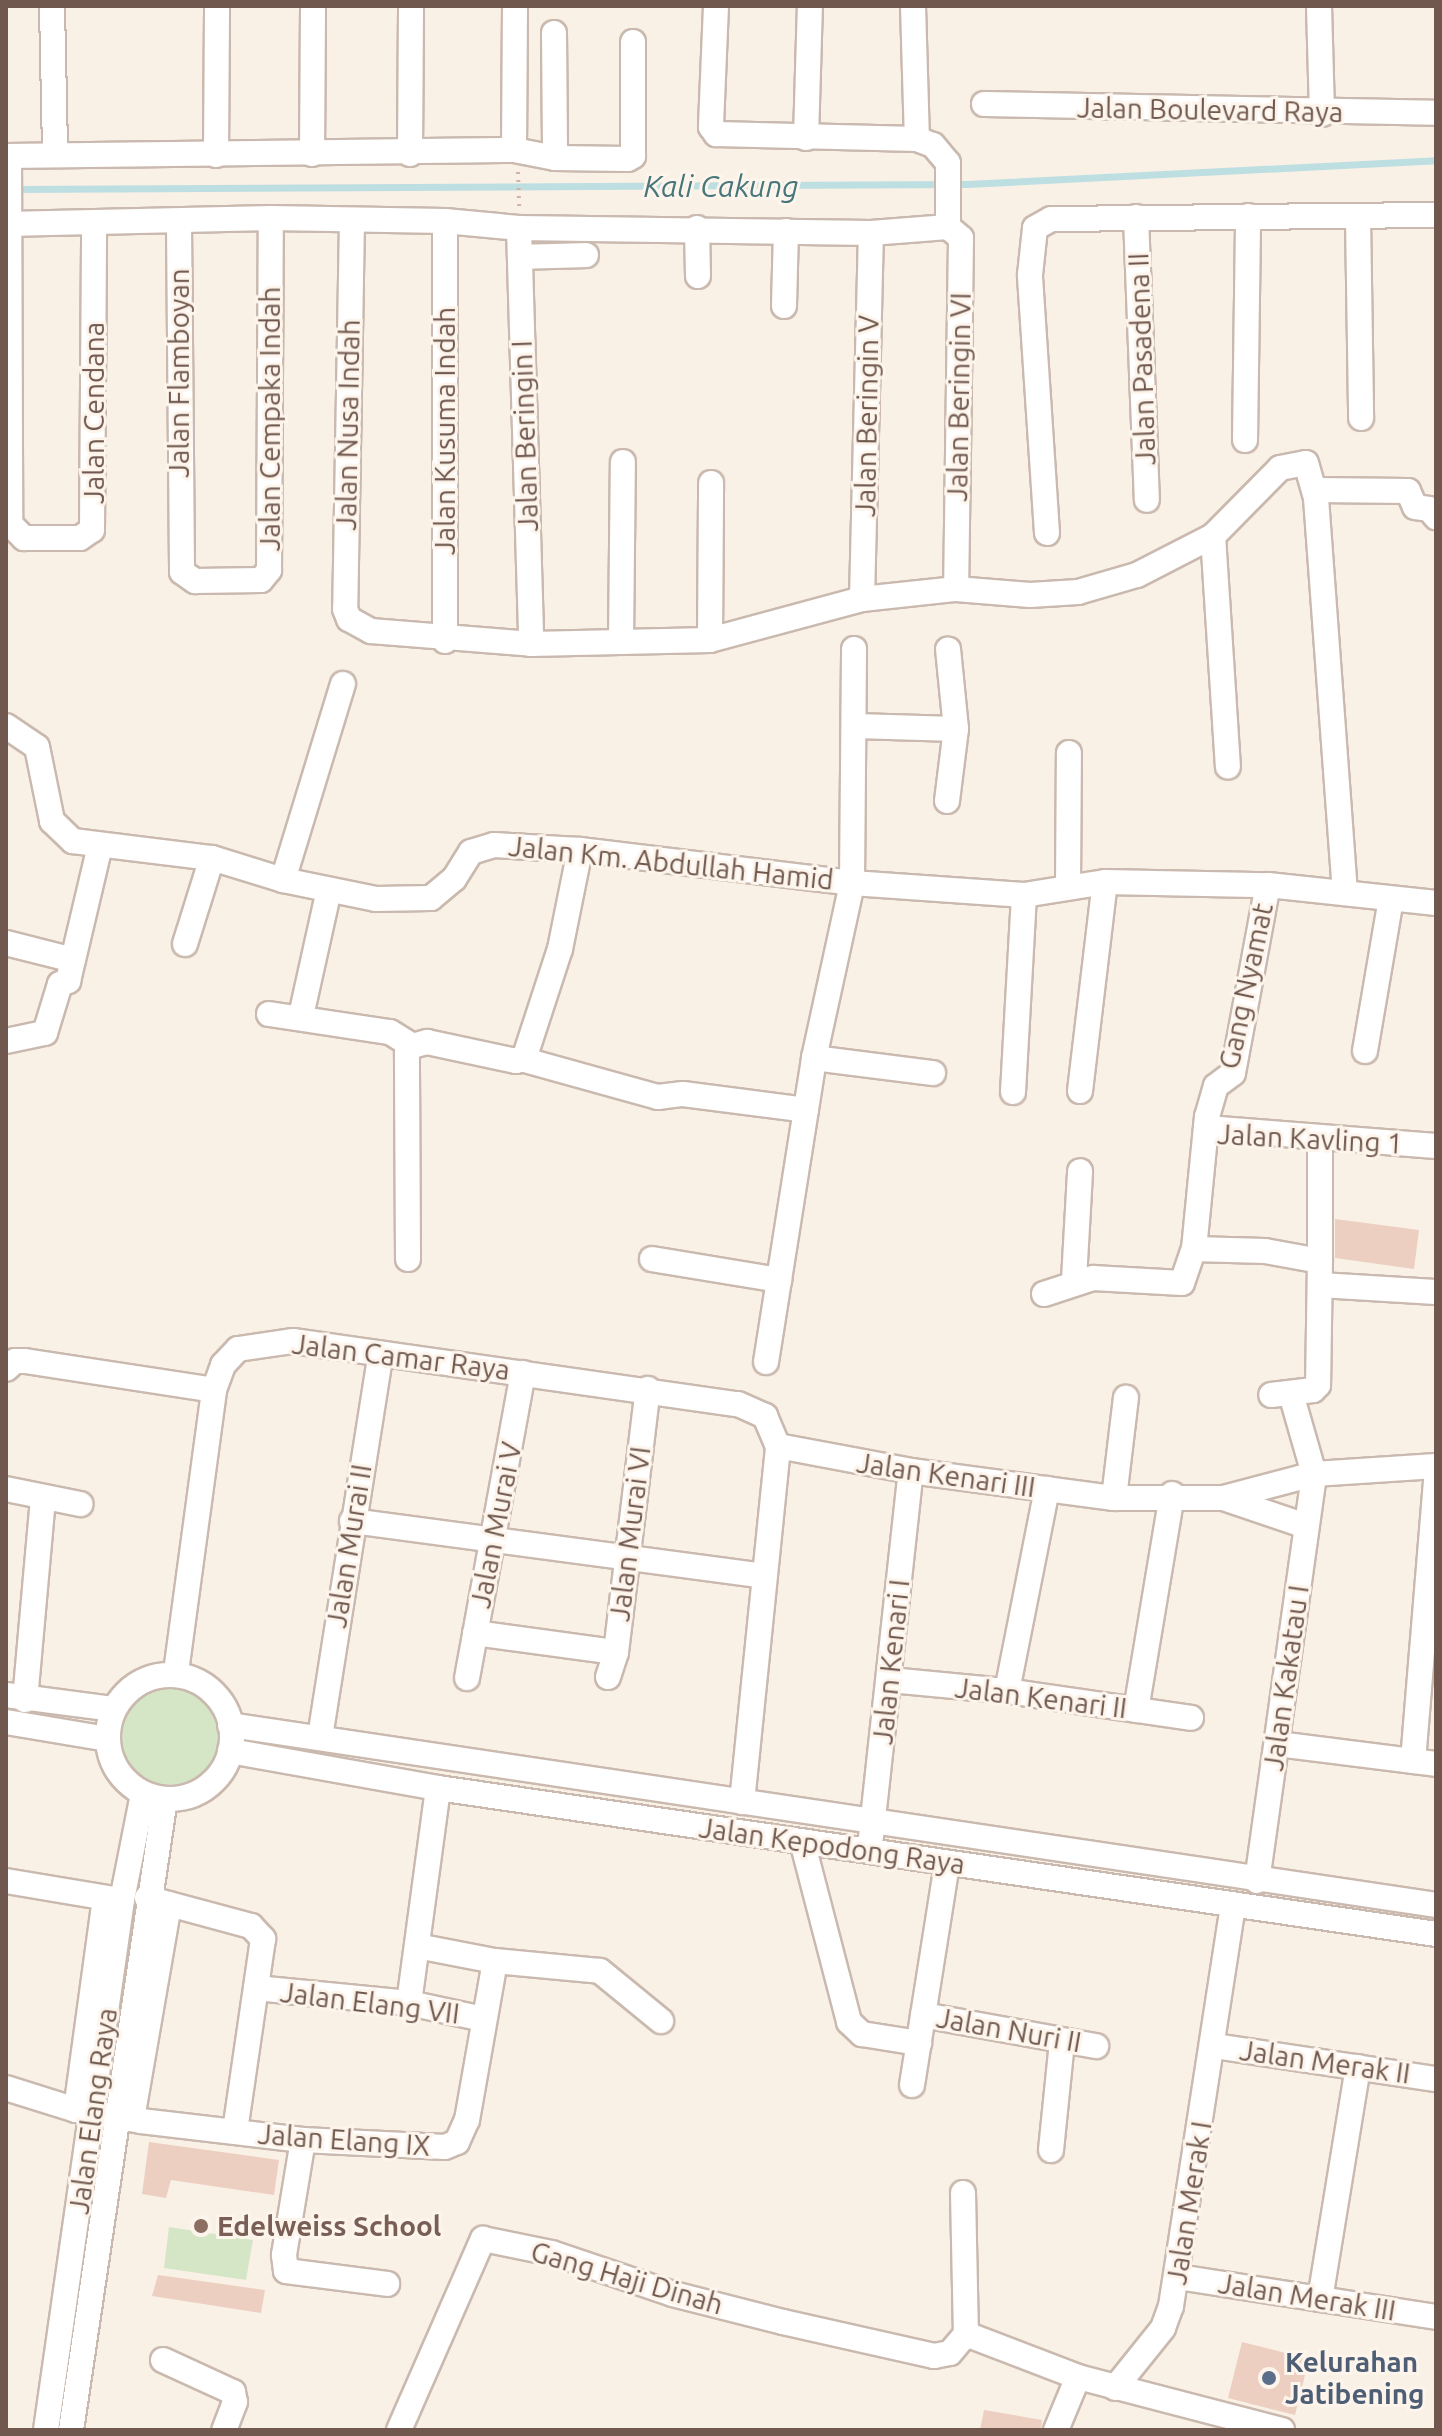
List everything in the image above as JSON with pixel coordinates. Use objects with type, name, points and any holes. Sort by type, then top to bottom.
[{"type":"street","points":[[52,6],[55,155]]},
{"type":"street","points":[[216,155],[217,6]]},
{"type":"street","points":[[312,154],[313,6]]},
{"type":"street","points":[[410,154],[411,6]]},
{"type":"street","points":[[515,6],[516,157]]},
{"type":"street","points":[[633,42],[633,156],[55,155],[9,161],[10,221],[179,224],[271,218],[871,233],[947,220],[948,163],[933,145],[917,139],[726,136],[711,127],[716,6]]},
{"type":"street","points":[[806,138],[810,6]]},
{"type":"street","points":[[913,6],[917,139]]},
{"type":"street","points":[[1319,6],[1328,114]]},
{"type":"street","points":[[1328,114],[1333,6]]},
{"type":"street","points":[[550,157],[554,33]]},
{"type":"street","name":"Jalan Boulevard Raya","points":[[984,104],[1328,114],[1436,113]]},
{"type":"street","points":[[1047,533],[1031,236],[1051,219],[1436,215]]},
{"type":"street","points":[[1245,440],[1248,216]]},
{"type":"street","name":"Jalan Pasadena II","points":[[1136,217],[1147,500]]},
{"type":"street","name":"Jalan Cempaka Indah","points":[[178,523],[186,578],[213,582],[266,577],[271,218]]},
{"type":"street","points":[[1358,218],[1361,418]]},
{"type":"street","name":"Jalan Nusa Indah","points":[[352,220],[345,609],[357,624],[371,631],[445,641]]},
{"type":"street","name":"Jalan Beringin VI","points":[[947,220],[961,238],[956,589]]},
{"type":"street","name":"Jalan Cendana","points":[[10,221],[10,524],[24,538],[80,538],[92,530],[94,224]]},
{"type":"street","name":"Jalan Kusuma Indah","points":[[445,221],[445,641]]},
{"type":"street","name":"Jalan Beringin I","points":[[519,223],[531,644]]},
{"type":"street","name":"Jalan Flamboyan","points":[[178,523],[179,224]]},
{"type":"street","points":[[697,228],[698,276]]},
{"type":"street","points":[[784,306],[786,231]]},
{"type":"street","name":"Jalan Beringin V","points":[[862,599],[871,233]]},
{"type":"street","points":[[520,257],[586,255]]},
{"type":"street","points":[[621,642],[623,462]]},
{"type":"street","points":[[445,641],[531,644],[710,640],[862,599],[956,589],[1030,595],[1078,592],[1137,575],[1213,536],[1280,468],[1306,463],[1315,490],[1345,893]]},
{"type":"street","points":[[710,640],[711,483]]},
{"type":"street","points":[[1315,490],[1408,491],[1415,507],[1429,509],[1436,517]]},
{"type":"street","points":[[1213,536],[1228,767]]},
{"type":"street","points":[[766,1362],[814,1058],[852,883],[854,649]]},
{"type":"street","points":[[947,801],[956,729],[948,649]]},
{"type":"street","points":[[283,880],[343,684]]},
{"type":"street","name":"Jalan Km. Abdullah Hamid","points":[[6,726],[37,747],[52,821],[73,841],[212,858],[283,880],[414,902],[443,891],[471,852],[482,847],[580,850],[852,883],[1024,895],[1105,882],[1268,885],[1436,903]]},
{"type":"street","points":[[855,726],[956,729]]},
{"type":"street","points":[[1068,886],[1069,753]]},
{"type":"street","points":[[6,1041],[45,1033],[73,960],[100,846]]},
{"type":"street","points":[[521,1059],[560,949],[580,850]]},
{"type":"street","points":[[185,944],[212,858]]},
{"type":"street","points":[[1080,1091],[1105,882]]},
{"type":"street","name":"Gang Nyamat","points":[[1206,1128],[1216,1086],[1233,1073],[1268,885]]},
{"type":"street","points":[[301,1016],[329,890]]},
{"type":"street","points":[[1013,1092],[1024,895]]},
{"type":"street","points":[[1365,1051],[1391,899]]},
{"type":"street","points":[[6,943],[73,960]]},
{"type":"street","points":[[269,1014],[301,1016],[390,1032],[412,1046],[427,1042],[521,1059],[658,1097],[683,1094],[806,1110]]},
{"type":"street","points":[[408,1259],[411,1200],[404,1081],[412,1046]]},
{"type":"street","points":[[814,1058],[933,1073]]},
{"type":"street","name":"Jalan Kavling 1","points":[[1074,1280],[1182,1283],[1194,1249],[1206,1128],[1436,1146]]},
{"type":"street","points":[[1314,1474],[1291,1393],[1320,1377],[1320,1139]]},
{"type":"street","points":[[1044,1294],[1074,1280],[1080,1171]]},
{"type":"street","points":[[1194,1249],[1265,1251],[1320,1273],[1436,1292]]},
{"type":"street","points":[[652,1259],[779,1280]]},
{"type":"street","name":"Jalan Camar Raya","points":[[176,1672],[214,1390],[223,1365],[248,1346],[293,1341],[738,1404],[765,1416],[778,1446]]},
{"type":"street","name":"Jalan Murai II","points":[[320,1737],[381,1354]]},
{"type":"street","points":[[6,1369],[15,1361],[25,1361],[214,1390]]},
{"type":"street","name":"Jalan Murai V","points":[[467,1678],[523,1373]]},
{"type":"street","name":"Jalan Murai VI","points":[[608,1677],[616,1652],[648,1389]]},
{"type":"street","points":[[1114,1498],[1126,1398]]},
{"type":"street","points":[[742,1802],[778,1446]]},
{"type":"street","name":"Jalan Kenari III","points":[[778,1446],[911,1471],[1114,1498],[1172,1494],[1223,1498],[1306,1526]]},
{"type":"street","name":"Jalan Kenari III","points":[[1223,1498],[1314,1474],[1436,1466]]},
{"type":"street","name":"Jalan Kenari I","points":[[869,1852],[911,1471]]},
{"type":"street","name":"Jalan Kakatau I","points":[[1267,1909],[1264,1882],[1278,1744],[1314,1474]]},
{"type":"street","points":[[1278,1744],[1424,1762],[1436,1479]]},
{"type":"street","points":[[6,1489],[43,1500],[80,1504]]},
{"type":"street","points":[[1007,1691],[1047,1489]]},
{"type":"street","points":[[1136,1710],[1172,1494]]},
{"type":"street","points":[[43,1500],[15,1698],[114,1709]]},
{"type":"street","points":[[352,1521],[763,1576]]},
{"type":"street","points":[[475,1633],[616,1652]]},
{"type":"street","points":[[176,1672],[212,1692],[230,1725],[230,1751],[206,1787],[154,1796],[125,1780],[112,1761],[108,1739],[114,1709],[141,1682],[176,1672]]},
{"type":"street","name":"Jalan Kenari II","points":[[890,1680],[1007,1691],[1191,1718]]},
{"type":"street","points":[[6,1722],[108,1739]]},
{"type":"street","name":"Jalan Kepodong Raya","points":[[230,1725],[1217,1875],[1436,1905]]},
{"type":"street","name":"Jalan Kepodong Raya","points":[[230,1751],[438,1788],[1436,1934]]},
{"type":"street","points":[[409,2003],[438,1788]]},
{"type":"street","name":"Jalan Elang Raya","points":[[71,2430],[112,2112],[114,1899],[154,1796]]},
{"type":"street","name":"Jalan Elang Raya","points":[[46,2430],[158,1901],[154,1796]]},
{"type":"street","points":[[802,1841],[849,2022],[862,2034],[919,2043]]},
{"type":"street","points":[[912,2085],[947,1863]]},
{"type":"street","name":"Jalan Merak I","points":[[1115,2388],[1163,2328],[1178,2277],[1214,2046],[1223,1903],[1217,1875]]},
{"type":"street","points":[[6,1881],[114,1899]]},
{"type":"street","points":[[158,1901],[258,1932],[263,1939],[235,2131]]},
{"type":"street","points":[[417,1946],[495,1961],[600,1971],[661,2021]]},
{"type":"street","name":"Jalan Elang IX","points":[[6,2088],[112,2112],[303,2140],[421,2150],[457,2142],[467,2120],[495,1961]]},
{"type":"street","name":"Jalan Elang VII","points":[[256,1988],[409,2003],[483,2019]]},
{"type":"street","name":"Jalan Nuri II","points":[[923,2015],[1096,2046]]},
{"type":"street","points":[[1051,2150],[1062,2041]]},
{"type":"street","name":"Jalan Merak II","points":[[1214,2046],[1436,2079]]},
{"type":"street","points":[[1320,2299],[1358,2067]]},
{"type":"street","points":[[303,2140],[284,2255],[286,2271],[387,2284]]},
{"type":"street","points":[[963,2193],[966,2334],[1078,2377],[1282,2430]]},
{"type":"street","name":"Gang Haji Dinah","points":[[399,2430],[483,2239],[552,2253],[728,2308],[934,2356],[950,2353],[966,2334]]},
{"type":"street","name":"Jalan Merak III","points":[[1178,2277],[1436,2317]]},
{"type":"street","points":[[163,2360],[233,2392],[224,2430]]},
{"type":"street","points":[[1056,2430],[1078,2377]]},
{"type":"path","points":[[516,157],[519,223]]},
{"type":"green space","points":[[169,1686],[188,1690],[205,1701],[216,1718],[220,1737],[216,1756],[205,1773],[188,1784],[169,1788],[150,1784],[133,1773],[122,1756],[118,1737],[122,1718],[133,1701],[150,1690]]},
{"type":"green space","points":[[169,2227],[253,2240],[246,2280],[164,2268]]},
{"type":"building","points":[[1335,1219],[1419,1230],[1414,1269],[1335,1258]]},
{"type":"building","points":[[149,2142],[279,2160],[274,2195],[171,2180],[166,2198],[142,2194]]},
{"type":"building","points":[[158,2275],[265,2290],[261,2313],[152,2296]]},
{"type":"building","name":"Kelurahan Jatibening","points":[[1242,2342],[1309,2359],[1295,2415],[1228,2398]]},
{"type":"building","points":[[984,2410],[1042,2420],[1041,2430],[980,2430]]},
{"type":"waterway","name":"Kali Cakung","points":[[15,189],[967,184],[1436,160]]},
{"type":"place","name":"Edelweiss School","points":[[201,2226]]},
{"type":"place","name":"Kelurahan Jatibening","points":[[1269,2378]]}]
